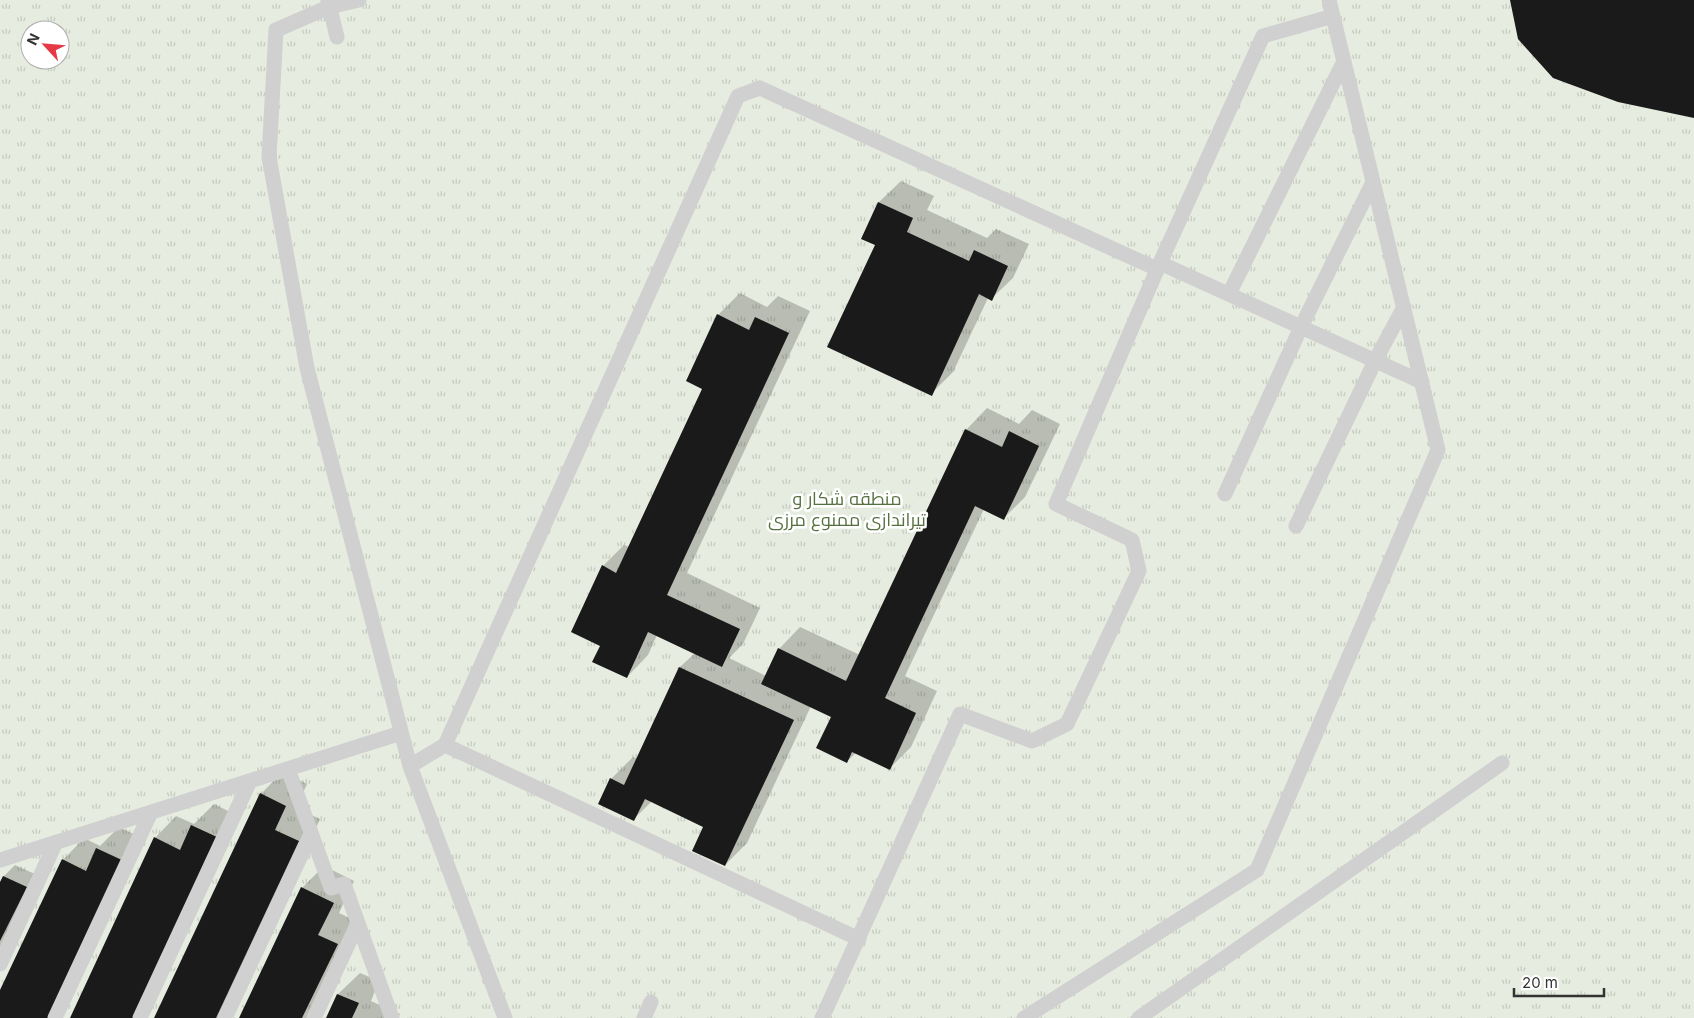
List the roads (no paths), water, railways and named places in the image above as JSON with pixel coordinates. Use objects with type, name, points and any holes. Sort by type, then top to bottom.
[{"type":"lane","points":[[359,0],[328,3],[276,30],[270,157],[307,368],[410,766],[505,1018]]},
{"type":"lane","points":[[1024,1018],[1257,870],[1438,450],[1329,0]]},
{"type":"lane","points":[[328,3],[337,37]]},
{"type":"lane","points":[[822,1018],[960,714],[1032,741],[1067,724],[1139,571],[1132,540],[1056,504],[1159,266],[1263,36],[1333,16]]},
{"type":"lane","points":[[1229,294],[1344,61]]},
{"type":"lane","points":[[410,766],[445,745],[738,96],[760,88],[1159,266],[1229,294],[1422,382]]},
{"type":"lane","points":[[1225,494],[1301,327],[1373,182]]},
{"type":"lane","points":[[1296,526],[1375,361],[1404,307]]},
{"type":"lane","points":[[0,860],[401,732]]},
{"type":"lane","points":[[445,745],[859,939]]},
{"type":"lane","points":[[1139,1018],[1502,763]]},
{"type":"lane","points":[[288,769],[331,888],[344,884],[392,1018]]},
{"type":"lane","points":[[140,1018],[250,781]]},
{"type":"lane","points":[[55,1018],[151,812]]},
{"type":"lane","points":[[225,1018],[311,834]]},
{"type":"lane","points":[[0,964],[56,842]]},
{"type":"lane","points":[[314,1018],[358,923]]},
{"type":"lane","points":[[644,1018],[652,1002]]},
{"type":"park label","name":"منطقه شکار و تیراندازی ممنوع مرزی","points":[[847,509]]}]
